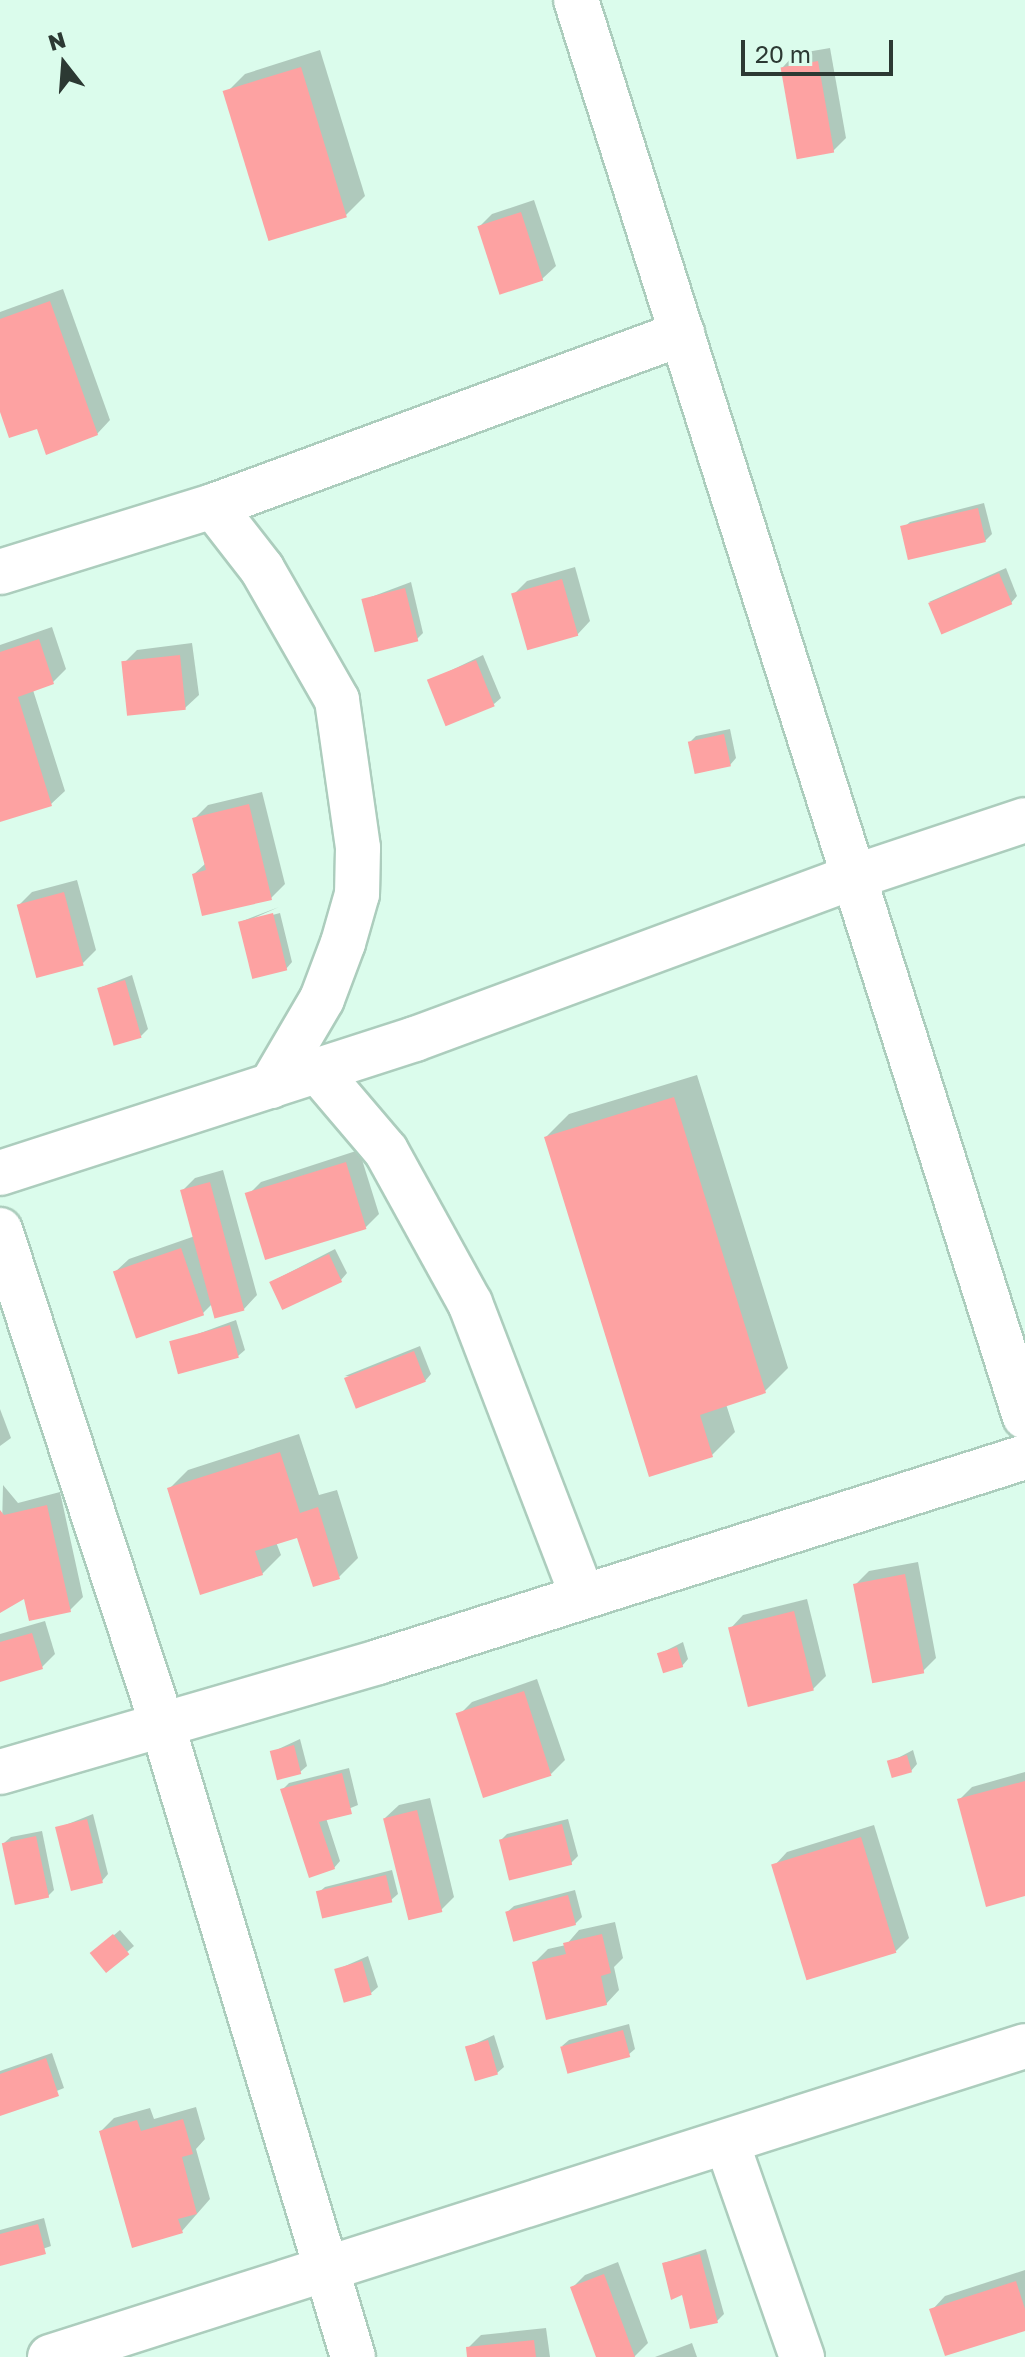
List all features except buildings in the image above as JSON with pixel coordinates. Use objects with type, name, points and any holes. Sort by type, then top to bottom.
[{"type":"street","points":[[576,0],[1025,1417]]},
{"type":"street","points":[[0,572],[213,506],[682,333]]},
{"type":"street","points":[[213,506],[262,569],[337,700],[358,848],[357,894],[343,943],[322,999],[271,1086]]},
{"type":"street","points":[[0,1173],[318,1071],[854,877],[1025,820]]},
{"type":"street","points":[[318,1071],[386,1151],[470,1303],[582,1595]]},
{"type":"street","points":[[0,1230],[162,1724],[353,2357]]},
{"type":"street","points":[[3,1777],[162,1724],[1025,1457]]},
{"type":"street","points":[[50,2357],[1025,2046]]},
{"type":"street","points":[[727,2143],[802,2357]]}]
